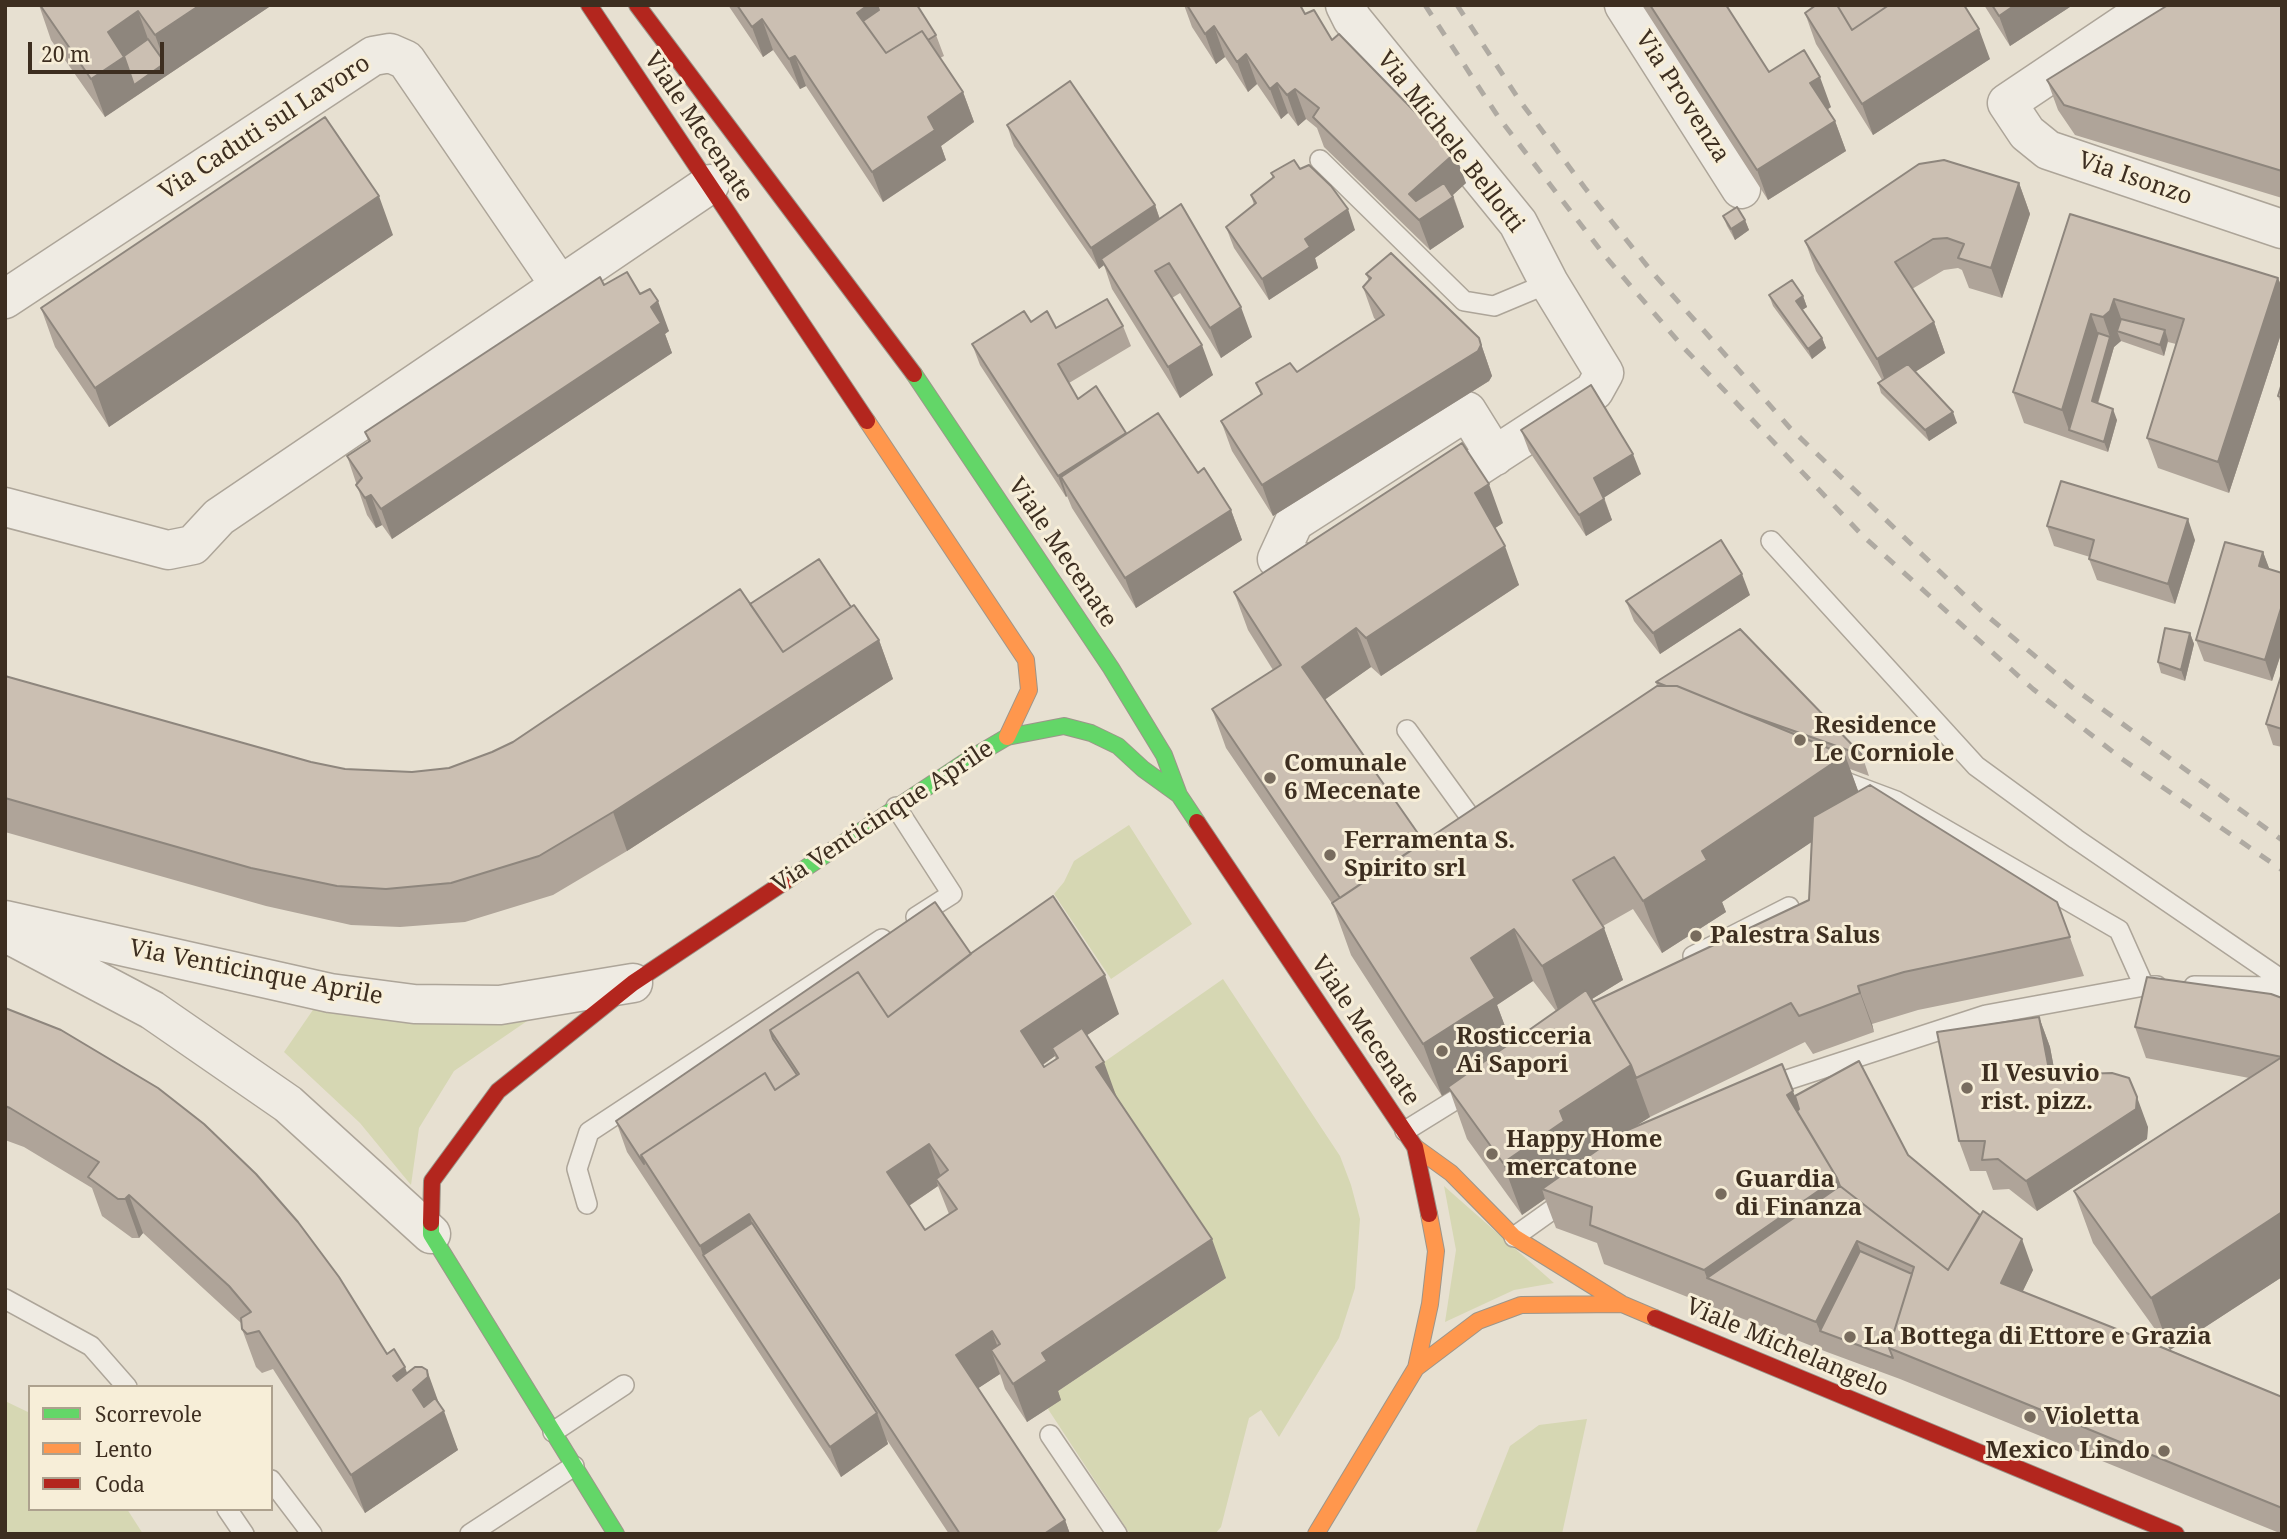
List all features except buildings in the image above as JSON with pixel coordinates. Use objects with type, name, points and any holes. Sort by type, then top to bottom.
[{"type":"main road","name":"Viale Mecenate","points":[[589,5],[1026,660],[1029,690],[1007,737]]},
{"type":"main road","name":"Viale Mecenate","points":[[637,5],[915,375],[1111,667],[1164,755],[1179,795],[1410,1139]]},
{"type":"main road","name":"Via Venticinque Aprile","points":[[616,1534],[430,1234],[432,1181],[498,1091],[603,1004],[633,983],[896,807],[1007,737],[1064,726],[1091,733],[1118,746],[1143,769],[1179,795]]},
{"type":"main road","name":"Viale Michelangelo","points":[[1410,1139],[1451,1173],[1514,1237],[1622,1304],[2176,1534]]},
{"type":"main road","points":[[1315,1534],[1416,1368],[1430,1304],[1436,1251],[1410,1139]]},
{"type":"main road","points":[[1416,1368],[1478,1321],[1521,1305],[1622,1304]]},
{"type":"street","name":"Via Michele Bellotti","points":[[1345,5],[1352,19],[1518,223],[1549,283],[1604,373],[1594,391],[1495,456]]},
{"type":"street","name":"Via Provenza","points":[[1624,5],[1741,189]]},
{"type":"street","name":"Via Isonzo","points":[[2153,5],[2007,103],[2027,133],[2048,150],[2282,229]]},
{"type":"street","name":"Via Caduti sul Lavoro","points":[[5,299],[373,56],[390,53],[406,60],[559,284]]},
{"type":"street","points":[[5,507],[169,550],[193,545],[219,517],[710,184]]},
{"type":"street","points":[[1360,543],[1326,565],[1277,559],[1294,522],[1467,411],[1495,456],[1405,514]]},
{"type":"street","name":"Via Venticinque Aprile","points":[[5,920],[330,993],[414,1004],[500,1005],[633,983]]},
{"type":"street","name":"Via Venticinque Aprile","points":[[5,933],[152,1010],[288,1104],[430,1234]]},
{"type":"lane","points":[[1320,160],[1464,301],[1494,306],[1549,283]]},
{"type":"lane","points":[[1771,541],[1976,766],[2076,839],[2282,980]]},
{"type":"lane","points":[[1407,730],[1473,821],[1508,801]]},
{"type":"lane","points":[[1819,772],[1896,801],[2119,930],[2144,986]]},
{"type":"lane","points":[[587,1204],[577,1169],[589,1132],[952,894],[896,807]]},
{"type":"lane","points":[[1679,963],[1789,907]]},
{"type":"lane","points":[[1752,1096],[1787,1080],[1986,1015],[2144,986],[2282,987]]},
{"type":"lane","points":[[1410,1139],[1496,1074]]},
{"type":"lane","points":[[1514,1237],[1582,1189]]},
{"type":"lane","points":[[5,1298],[91,1346],[125,1385]]},
{"type":"lane","points":[[553,1432],[624,1385]]},
{"type":"lane","points":[[1050,1434],[1117,1534]]},
{"type":"lane","points":[[470,1534],[574,1466]]},
{"type":"lane","points":[[273,1483],[312,1534]]},
{"type":"lane","points":[[228,1511],[244,1534]]},
{"type":"green space","points":[[1129,825],[1192,924],[1111,979],[1054,894],[1064,882],[1074,861]]},
{"type":"green space","points":[[1223,979],[1340,1156],[1360,1219],[1355,1288],[1339,1338],[1279,1437],[1261,1410],[1249,1418],[1221,1527],[1215,1534],[1130,1534],[1048,1409],[1056,1392],[1226,1278],[1097,1067]]},
{"type":"green space","points":[[317,1004],[418,1024],[530,1019],[454,1071],[419,1128],[411,1185],[360,1123],[284,1052]]},
{"type":"green space","points":[[1444,1186],[1554,1283],[1514,1290],[1445,1322],[1456,1250]]},
{"type":"green space","points":[[5,1401],[28,1412],[28,1511],[128,1511],[143,1534],[5,1534]]},
{"type":"green space","points":[[1587,1419],[1562,1534],[1475,1534],[1510,1446],[1539,1425]]},
{"type":"railway","points":[[1425,5],[1499,118],[1605,256],[1684,348],[1863,536],[2033,689],[2122,759],[2282,870]]},
{"type":"railway","points":[[1457,5],[1520,101],[1585,188],[1652,272],[1790,428],[1979,609],[2072,687],[2282,840]]},
{"type":"traffic: fast","points":[[914,374],[1111,668],[1164,755],[1179,795],[1197,822]]},
{"type":"traffic: fast","points":[[786,881],[1007,737],[1064,726],[1091,733],[1118,746],[1143,769],[1179,795]]},
{"type":"traffic: fast","points":[[431,1223],[431,1234],[616,1534]]},
{"type":"traffic: slow","points":[[867,421],[1026,660],[1029,690],[1007,737]]},
{"type":"traffic: slow","points":[[1415,1147],[1451,1173],[1514,1237],[1622,1304],[1655,1318]]},
{"type":"traffic: slow","points":[[1316,1534],[1416,1368],[1430,1304],[1436,1251],[1429,1214]]},
{"type":"traffic: slow","points":[[1416,1368],[1478,1321],[1521,1305],[1622,1304]]},
{"type":"traffic: jam","points":[[589,5],[867,421]]},
{"type":"traffic: jam","points":[[637,5],[914,374]]},
{"type":"traffic: jam","points":[[1197,822],[1415,1147],[1429,1214]]},
{"type":"traffic: jam","points":[[431,1223],[432,1181],[498,1091],[633,983],[786,881]]},
{"type":"traffic: jam","points":[[1655,1318],[2176,1534]]},
{"type":"place","name":"Residence Le Corniole","points":[[1800,740]]},
{"type":"place","name":"Comunale 6 Mecenate","points":[[1270,778]]},
{"type":"place","name":"Ferramenta S. Spirito srl","points":[[1330,855]]},
{"type":"place","name":"Palestra Salus","points":[[1696,936]]},
{"type":"place","name":"Rosticceria Ai Sapori","points":[[1442,1051]]},
{"type":"place","name":"Il Vesuvio rist. pizz.","points":[[1967,1088]]},
{"type":"place","name":"Happy Home mercatone","points":[[1492,1154]]},
{"type":"place","name":"Guardia di Finanza","points":[[1721,1194]]},
{"type":"place","name":"La Bottega di Ettore e Grazia","points":[[1850,1337]]},
{"type":"place","name":"Violetta","points":[[2030,1417]]},
{"type":"place","name":"Mexico Lindo","points":[[2164,1451]]}]
